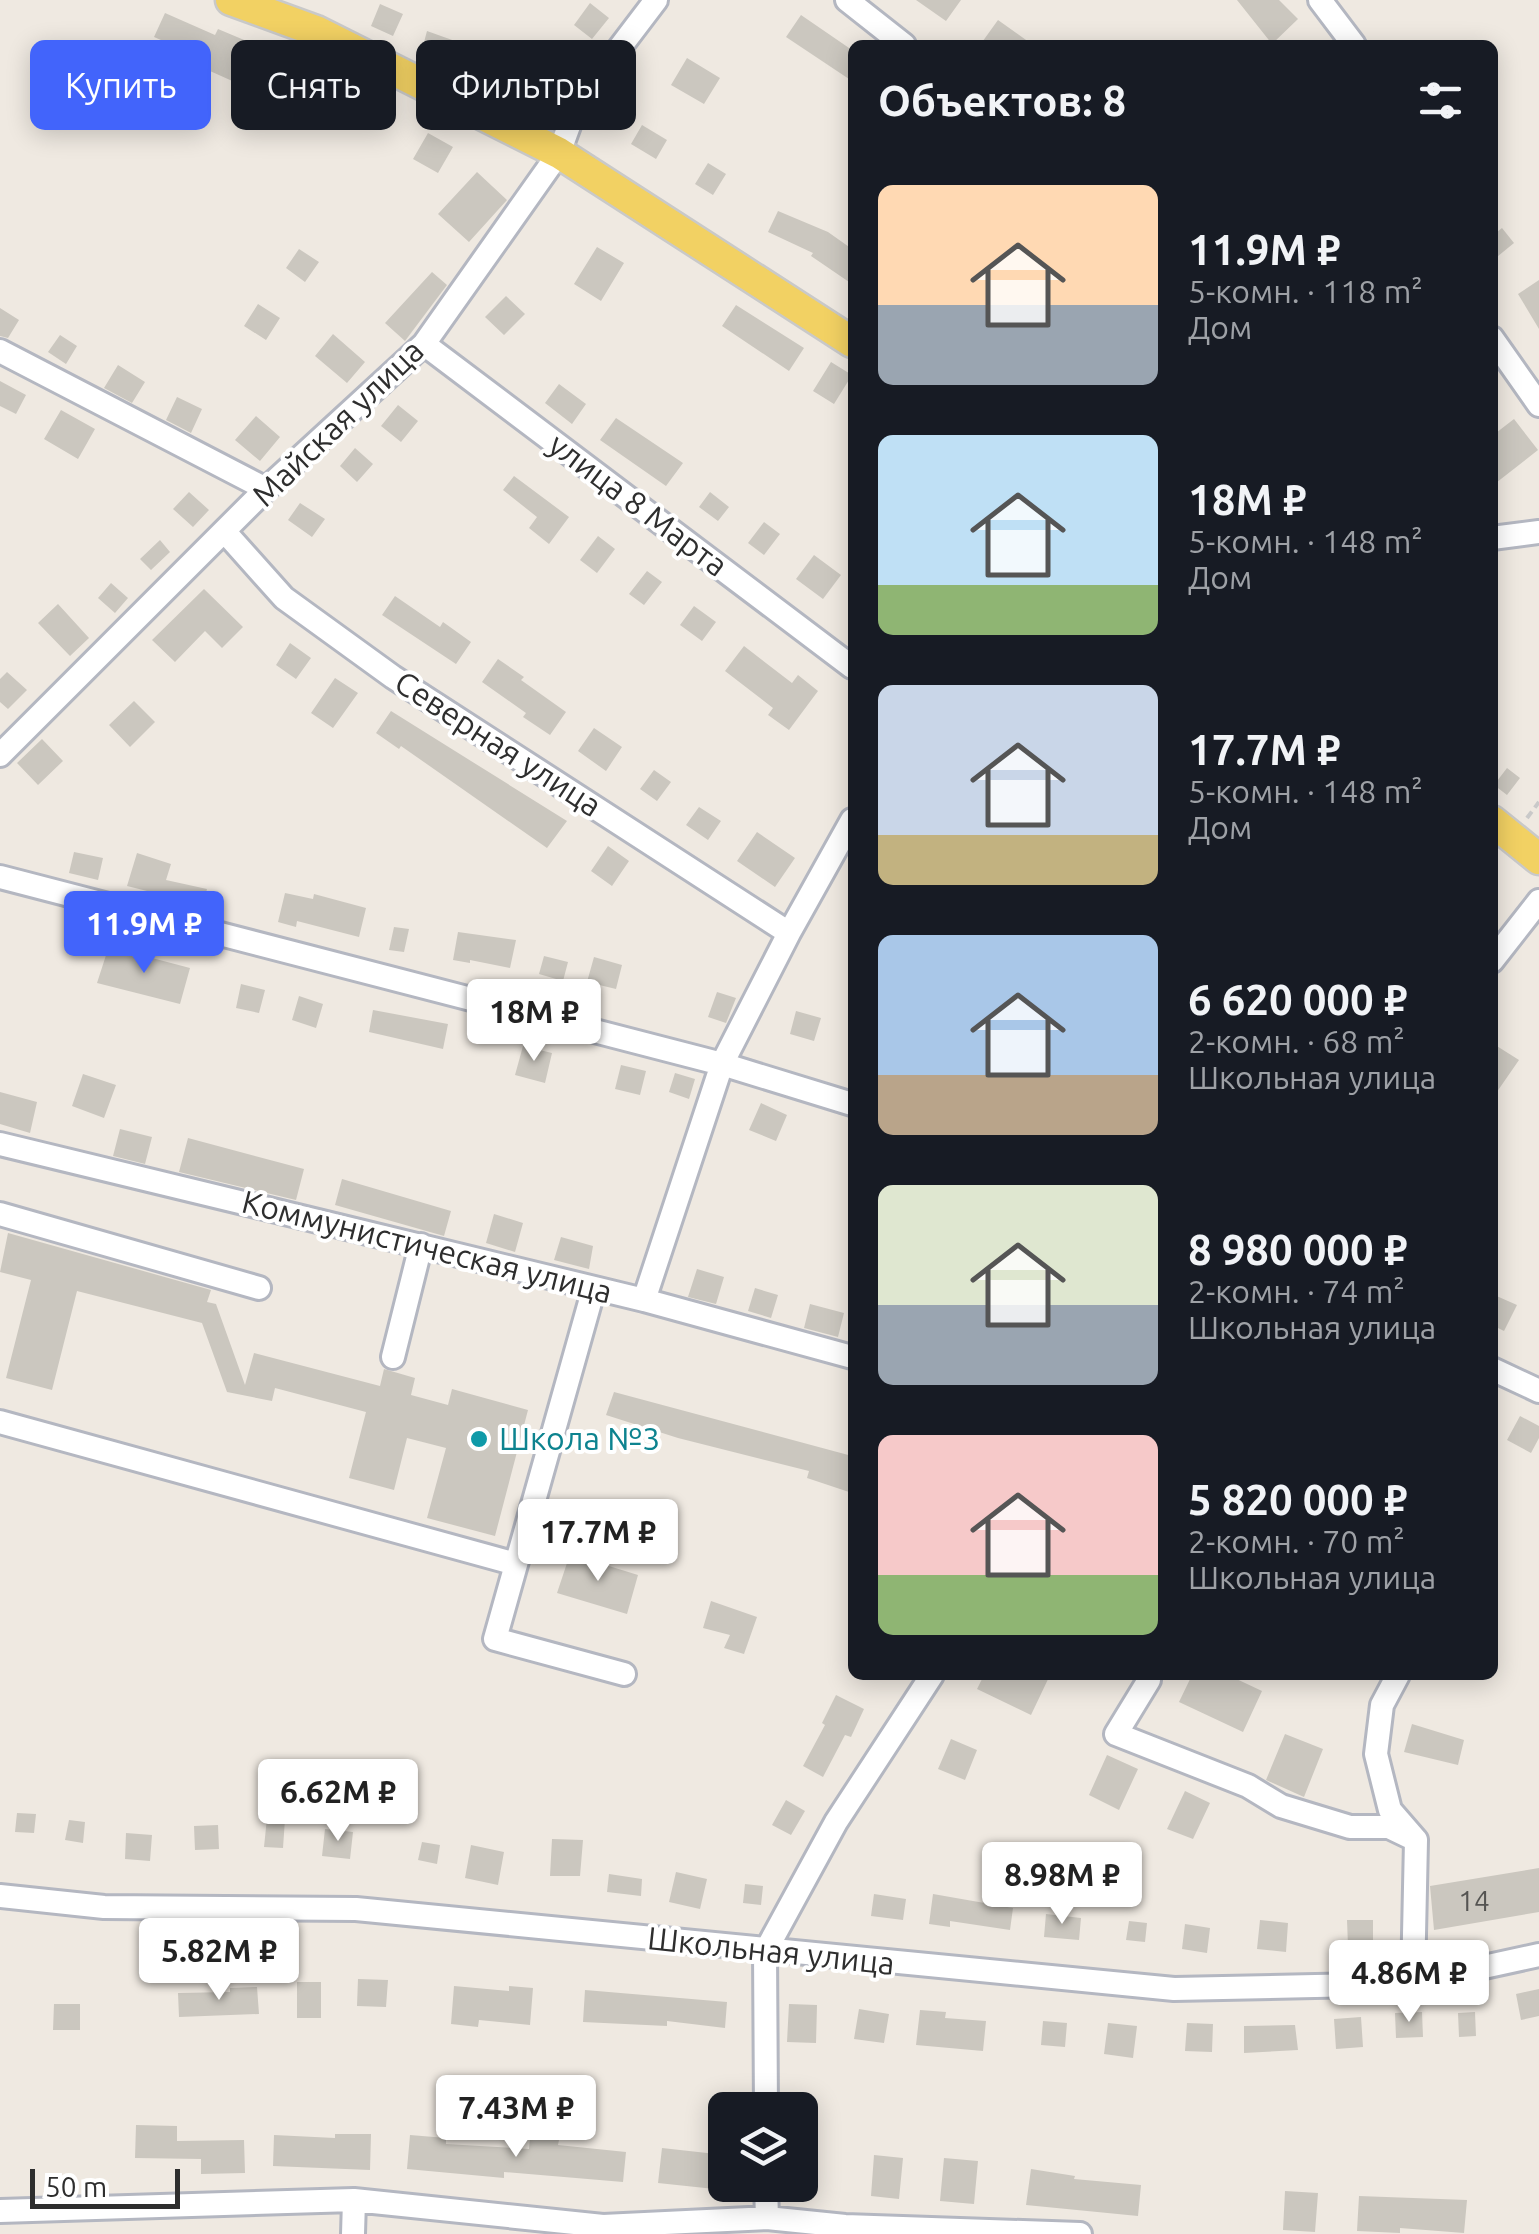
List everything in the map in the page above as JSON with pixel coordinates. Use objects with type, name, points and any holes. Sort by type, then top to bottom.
[{"type":"main road","points":[[231,0],[316,31],[560,153],[848,339]]},
{"type":"main road","points":[[1498,826],[1539,859]]},
{"type":"street","name":"Майская улица","points":[[0,755],[266,489],[424,344],[560,153],[577,104],[656,0]]},
{"type":"street","points":[[848,0],[898,40]]},
{"type":"street","points":[[1320,0],[1350,40]]},
{"type":"street","name":"улица 8 Марта","points":[[424,344],[848,664]]},
{"type":"street","points":[[1498,346],[1539,404]]},
{"type":"street","points":[[0,350],[266,489]]},
{"type":"street","name":"Северная улица","points":[[225,532],[284,598],[362,654],[788,932]]},
{"type":"street","points":[[1498,537],[1539,532]]},
{"type":"street","points":[[644,1300],[722,1064],[788,932],[848,827]]},
{"type":"street","points":[[0,876],[722,1064],[848,1103]]},
{"type":"street","points":[[1498,953],[1539,902]]},
{"type":"street","name":"Коммунистическая улица","points":[[0,1144],[644,1300],[848,1357]]},
{"type":"street","points":[[0,1214],[259,1288]]},
{"type":"street","points":[[392,1357],[422,1245]]},
{"type":"street","points":[[594,1288],[495,1639],[624,1674]]},
{"type":"street","points":[[1498,1372],[1539,1391]]},
{"type":"street","points":[[0,1422],[516,1564]]},
{"type":"street","points":[[766,2092],[765,1952],[836,1822],[929,1680]]},
{"type":"street","points":[[1149,1680],[1116,1734],[1248,1786],[1281,1806],[1350,1827],[1390,1828],[1416,1840]]},
{"type":"street","points":[[1395,1680],[1382,1704],[1376,1754],[1390,1810],[1416,1840],[1413,1982]]},
{"type":"street","name":"Школьная улица","points":[[0,1896],[104,1907],[356,1909],[1174,1989],[1413,1982],[1539,1955]]},
{"type":"street","points":[[353,2234],[354,2200]]},
{"type":"street","points":[[0,2210],[354,2200],[603,2230],[767,2218],[845,2230],[1080,2234]]},
{"type":"street","points":[[767,2202],[767,2218]]},
{"type":"building","points":[[916,0],[961,0],[946,21]]},
{"type":"building","points":[[1237,0],[1279,0],[1298,19],[1276,40],[1269,40]]},
{"type":"building","points":[[590,3],[609,18],[592,39],[574,25]]},
{"type":"building","points":[[380,4],[403,14],[393,36],[371,26]]},
{"type":"building","points":[[165,13],[215,35],[218,29],[244,40],[231,40],[231,80],[211,71],[211,40],[154,37]]},
{"type":"building","points":[[801,15],[848,47],[848,78],[786,37]]},
{"type":"building","points":[[998,20],[1026,40],[984,40]]},
{"type":"building","points":[[427,31],[452,40],[425,40]]},
{"type":"building","points":[[687,58],[720,78],[704,104],[671,85]]},
{"type":"building","points":[[642,125],[667,140],[656,159],[631,144]]},
{"type":"building","points":[[428,133],[453,147],[438,173],[413,159]]},
{"type":"building","points":[[708,163],[726,174],[713,195],[695,184]]},
{"type":"building","points":[[477,172],[507,200],[469,242],[438,214]]},
{"type":"building","points":[[778,211],[828,232],[848,246],[848,281],[811,256],[813,253],[768,232]]},
{"type":"building","points":[[1502,228],[1514,243],[1498,256],[1498,231]]},
{"type":"building","points":[[597,247],[624,263],[601,301],[574,284]]},
{"type":"building","points":[[299,249],[319,262],[305,282],[286,268]]},
{"type":"building","points":[[432,272],[447,285],[405,341],[385,323]]},
{"type":"building","points":[[1539,280],[1539,329],[1518,294]]},
{"type":"building","points":[[506,296],[525,314],[504,335],[485,317]]},
{"type":"building","points":[[258,304],[280,318],[266,340],[244,326]]},
{"type":"building","points":[[736,305],[804,348],[789,371],[722,326]]},
{"type":"building","points":[[0,308],[19,320],[8,338],[0,336]]},
{"type":"building","points":[[333,334],[365,362],[347,383],[315,356]]},
{"type":"building","points":[[60,335],[77,346],[66,364],[48,352]]},
{"type":"building","points":[[831,362],[848,373],[848,381],[834,404],[813,391]]},
{"type":"building","points":[[118,365],[145,382],[132,403],[104,388]]},
{"type":"building","points":[[0,381],[26,395],[16,414],[0,406]]},
{"type":"building","points":[[559,384],[586,404],[572,424],[545,403]]},
{"type":"building","points":[[177,397],[202,409],[191,433],[166,420]]},
{"type":"building","points":[[398,405],[418,421],[401,442],[381,426]]},
{"type":"building","points":[[61,410],[95,429],[78,459],[44,439]]},
{"type":"building","points":[[256,416],[280,437],[260,461],[235,440]]},
{"type":"building","points":[[616,418],[683,463],[666,486],[600,440]]},
{"type":"building","points":[[1514,419],[1538,450],[1498,481],[1498,431]]},
{"type":"building","points":[[355,448],[373,464],[357,482],[340,466]]},
{"type":"building","points":[[514,476],[569,517],[549,544],[529,528],[537,517],[503,490]]},
{"type":"building","points":[[189,492],[209,510],[193,527],[173,509]]},
{"type":"building","points":[[710,492],[729,507],[718,521],[699,507]]},
{"type":"building","points":[[300,503],[325,519],[312,537],[288,520]]},
{"type":"building","points":[[764,522],[780,534],[764,555],[748,543]]},
{"type":"building","points":[[598,536],[615,549],[597,573],[580,560]]},
{"type":"building","points":[[160,540],[170,552],[151,570],[140,559]]},
{"type":"building","points":[[814,555],[841,575],[823,599],[796,579]]},
{"type":"building","points":[[647,571],[662,582],[644,605],[629,594]]},
{"type":"building","points":[[111,583],[128,598],[115,613],[98,598]]},
{"type":"building","points":[[204,589],[243,627],[222,648],[205,631],[175,662],[152,640]]},
{"type":"building","points":[[395,596],[440,627],[443,622],[471,642],[456,664],[382,615]]},
{"type":"building","points":[[58,604],[89,638],[70,656],[38,623]]},
{"type":"building","points":[[694,606],[716,622],[702,641],[680,625]]},
{"type":"building","points":[[290,643],[311,658],[296,679],[276,665]]},
{"type":"building","points":[[744,646],[792,683],[798,675],[818,691],[789,730],[768,715],[773,708],[725,671]]},
{"type":"building","points":[[498,659],[566,712],[550,735],[482,682]]},
{"type":"building","points":[[7,672],[27,690],[8,709],[0,702],[0,679]]},
{"type":"building","points":[[335,678],[358,693],[333,728],[311,713]]},
{"type":"building","points":[[134,701],[155,722],[130,747],[109,725]]},
{"type":"building","points":[[391,711],[567,821],[547,848],[401,746],[399,749],[376,733]]},
{"type":"building","points":[[594,728],[622,747],[606,771],[578,751]]},
{"type":"building","points":[[42,739],[63,761],[38,785],[17,763]]},
{"type":"building","points":[[1507,768],[1520,778],[1507,795],[1498,788],[1498,780]]},
{"type":"building","points":[[654,770],[671,782],[657,801],[640,789]]},
{"type":"building","points":[[699,807],[721,821],[708,840],[686,825]]},
{"type":"building","points":[[757,832],[795,858],[775,887],[737,861]]},
{"type":"building","points":[[608,846],[629,861],[612,886],[591,871]]},
{"type":"building","points":[[74,852],[103,858],[98,880],[69,873]]},
{"type":"building","points":[[137,853],[171,864],[166,880],[207,889],[203,905],[127,886]]},
{"type":"building","points":[[285,893],[313,899],[314,894],[366,908],[359,937],[297,921],[296,927],[278,922]]},
{"type":"building","points":[[394,927],[409,929],[404,952],[389,950]]},
{"type":"building","points":[[458,932],[516,940],[510,968],[453,960]]},
{"type":"building","points":[[108,949],[190,968],[180,1004],[97,983]]},
{"type":"building","points":[[544,956],[568,962],[563,981],[539,974]]},
{"type":"building","points":[[594,957],[622,965],[616,989],[587,982]]},
{"type":"building","points":[[241,984],[265,990],[259,1013],[236,1008]]},
{"type":"building","points":[[717,992],[736,998],[726,1023],[708,1017]]},
{"type":"building","points":[[299,996],[323,1004],[316,1028],[292,1020]]},
{"type":"building","points":[[373,1010],[448,1024],[443,1049],[369,1032]]},
{"type":"building","points":[[796,1011],[821,1018],[814,1041],[790,1034]]},
{"type":"building","points":[[523,1046],[552,1053],[545,1083],[515,1075]]},
{"type":"building","points":[[1498,1047],[1519,1060],[1498,1090]]},
{"type":"building","points":[[621,1065],[646,1071],[640,1095],[615,1089]]},
{"type":"building","points":[[675,1073],[695,1079],[689,1099],[669,1092]]},
{"type":"building","points":[[83,1074],[116,1085],[104,1118],[72,1106]]},
{"type":"building","points":[[0,1092],[37,1102],[30,1133],[0,1124]]},
{"type":"building","points":[[761,1103],[787,1115],[776,1141],[749,1130]]},
{"type":"building","points":[[120,1129],[152,1137],[145,1164],[113,1156]]},
{"type":"building","points":[[188,1138],[304,1169],[296,1200],[179,1172]]},
{"type":"building","points":[[342,1179],[451,1211],[444,1236],[335,1205]]},
{"type":"building","points":[[494,1214],[523,1223],[515,1252],[486,1243]]},
{"type":"building","points":[[8,1233],[211,1290],[207,1302],[216,1304],[245,1385],[254,1353],[380,1386],[384,1369],[415,1378],[411,1395],[448,1405],[452,1389],[528,1410],[495,1536],[427,1518],[446,1448],[407,1438],[394,1490],[349,1478],[366,1412],[275,1388],[272,1401],[227,1392],[202,1323],[77,1291],[52,1390],[6,1378],[31,1280],[0,1272]]},
{"type":"building","points":[[561,1237],[593,1246],[589,1269],[554,1260]]},
{"type":"building","points":[[697,1269],[724,1277],[716,1304],[688,1297]]},
{"type":"building","points":[[755,1288],[778,1295],[771,1318],[748,1311]]},
{"type":"building","points":[[1498,1297],[1517,1305],[1504,1331],[1498,1328]]},
{"type":"building","points":[[810,1304],[844,1313],[838,1337],[804,1328]]},
{"type":"building","points":[[614,1392],[848,1455],[848,1492],[807,1478],[809,1471],[678,1438],[606,1415]]},
{"type":"building","points":[[1520,1416],[1539,1426],[1539,1438],[1531,1453],[1507,1440]]},
{"type":"building","points":[[570,1554],[638,1575],[627,1614],[557,1593]]},
{"type":"building","points":[[711,1601],[757,1617],[744,1654],[724,1648],[730,1635],[703,1628]]},
{"type":"building","points":[[982,1680],[1048,1680],[1031,1715],[977,1689]]},
{"type":"building","points":[[1190,1680],[1239,1680],[1262,1691],[1243,1732],[1179,1702]]},
{"type":"building","points":[[836,1695],[864,1709],[851,1737],[845,1735],[823,1777],[803,1766]]},
{"type":"building","points":[[1412,1724],[1464,1740],[1458,1765],[1404,1752]]},
{"type":"building","points":[[1285,1734],[1323,1749],[1304,1797],[1266,1780]]},
{"type":"building","points":[[951,1739],[977,1750],[965,1780],[938,1769]]},
{"type":"building","points":[[1107,1755],[1138,1769],[1119,1810],[1089,1795]]},
{"type":"building","points":[[1185,1791],[1210,1803],[1193,1839],[1167,1829]]},
{"type":"building","points":[[786,1800],[805,1811],[791,1835],[772,1825]]},
{"type":"building","points":[[17,1813],[36,1814],[34,1833],[15,1832]]},
{"type":"building","points":[[267,1818],[285,1819],[283,1848],[264,1847]]},
{"type":"building","points":[[69,1820],[85,1822],[83,1843],[65,1840]]},
{"type":"building","points":[[218,1825],[219,1849],[195,1850],[194,1826]]},
{"type":"building","points":[[325,1829],[353,1832],[350,1859],[322,1856]]},
{"type":"building","points":[[126,1833],[152,1835],[150,1861],[125,1859]]},
{"type":"building","points":[[552,1839],[583,1840],[580,1876],[550,1876]]},
{"type":"building","points":[[422,1842],[440,1845],[437,1864],[418,1860]]},
{"type":"building","points":[[471,1845],[504,1852],[498,1885],[465,1878]]},
{"type":"building","points":[[1539,1868],[1539,1912],[1434,1930],[1430,1886]]},
{"type":"building","points":[[676,1872],[707,1879],[700,1909],[669,1902]]},
{"type":"building","points":[[609,1874],[642,1879],[641,1896],[607,1892]]},
{"type":"building","points":[[745,1884],[763,1886],[761,1905],[743,1903]]},
{"type":"building","points":[[874,1894],[906,1899],[903,1920],[871,1916]]},
{"type":"building","points":[[933,1894],[1013,1908],[1010,1930],[950,1921],[950,1927],[929,1924]]},
{"type":"building","points":[[1046,1914],[1081,1918],[1079,1940],[1044,1937]]},
{"type":"building","points":[[1260,1920],[1288,1923],[1286,1952],[1257,1949]]},
{"type":"building","points":[[1347,1920],[1373,1920],[1373,1945],[1348,1946]]},
{"type":"building","points":[[1129,1921],[1147,1923],[1145,1942],[1126,1940]]},
{"type":"building","points":[[1185,1924],[1210,1928],[1207,1953],[1182,1949]]},
{"type":"building","points":[[358,1979],[388,1980],[386,2007],[357,2006]]},
{"type":"building","points":[[297,1982],[321,1982],[321,2018],[297,2018]]},
{"type":"building","points":[[454,1986],[509,1991],[509,1986],[533,1988],[530,2025],[479,2020],[478,2027],[451,2024]]},
{"type":"building","points":[[257,1987],[259,2014],[179,2017],[178,1993]]},
{"type":"building","points":[[1539,1989],[1539,2016],[1521,2020],[1516,1994]]},
{"type":"building","points":[[585,1990],[727,2002],[725,2028],[667,2021],[667,2026],[583,2022]]},
{"type":"building","points":[[54,2004],[80,2004],[80,2030],[53,2030]]},
{"type":"building","points":[[789,2004],[817,2005],[816,2043],[787,2042]]},
{"type":"building","points":[[859,2009],[889,2014],[884,2043],[854,2039]]},
{"type":"building","points":[[920,2010],[946,2012],[945,2018],[986,2021],[983,2051],[916,2045]]},
{"type":"building","points":[[1422,2012],[1423,2037],[1396,2038],[1395,2013]]},
{"type":"building","points":[[1475,2012],[1476,2036],[1459,2037],[1458,2013]]},
{"type":"building","points":[[1361,2017],[1363,2047],[1336,2049],[1334,2019]]},
{"type":"building","points":[[1043,2021],[1067,2023],[1065,2047],[1041,2045]]},
{"type":"building","points":[[1108,2023],[1137,2026],[1133,2058],[1104,2054]]},
{"type":"building","points":[[1187,2023],[1213,2024],[1212,2052],[1185,2051]]},
{"type":"building","points":[[1295,2025],[1298,2050],[1244,2053],[1244,2026]]},
{"type":"building","points":[[136,2125],[177,2126],[177,2141],[244,2140],[245,2173],[201,2174],[201,2159],[135,2158]]},
{"type":"building","points":[[335,2134],[371,2134],[370,2170],[273,2166],[274,2135],[335,2138]]},
{"type":"building","points":[[410,2135],[446,2138],[446,2144],[529,2149],[530,2137],[559,2140],[558,2145],[626,2152],[623,2182],[504,2172],[504,2178],[407,2169]]},
{"type":"building","points":[[662,2148],[708,2153],[708,2188],[658,2183]]},
{"type":"building","points":[[874,2155],[903,2158],[899,2199],[871,2196]]},
{"type":"building","points":[[944,2158],[978,2161],[974,2204],[940,2201]]},
{"type":"building","points":[[1031,2169],[1075,2176],[1074,2179],[1141,2185],[1138,2216],[1026,2205]]},
{"type":"building","points":[[1285,2191],[1318,2193],[1315,2232],[1283,2230]]},
{"type":"building","points":[[1359,2196],[1467,2200],[1464,2233],[1400,2228],[1400,2233],[1357,2231]]},
{"type":"place","name":"Школа №3","points":[[479,1439]]}]
